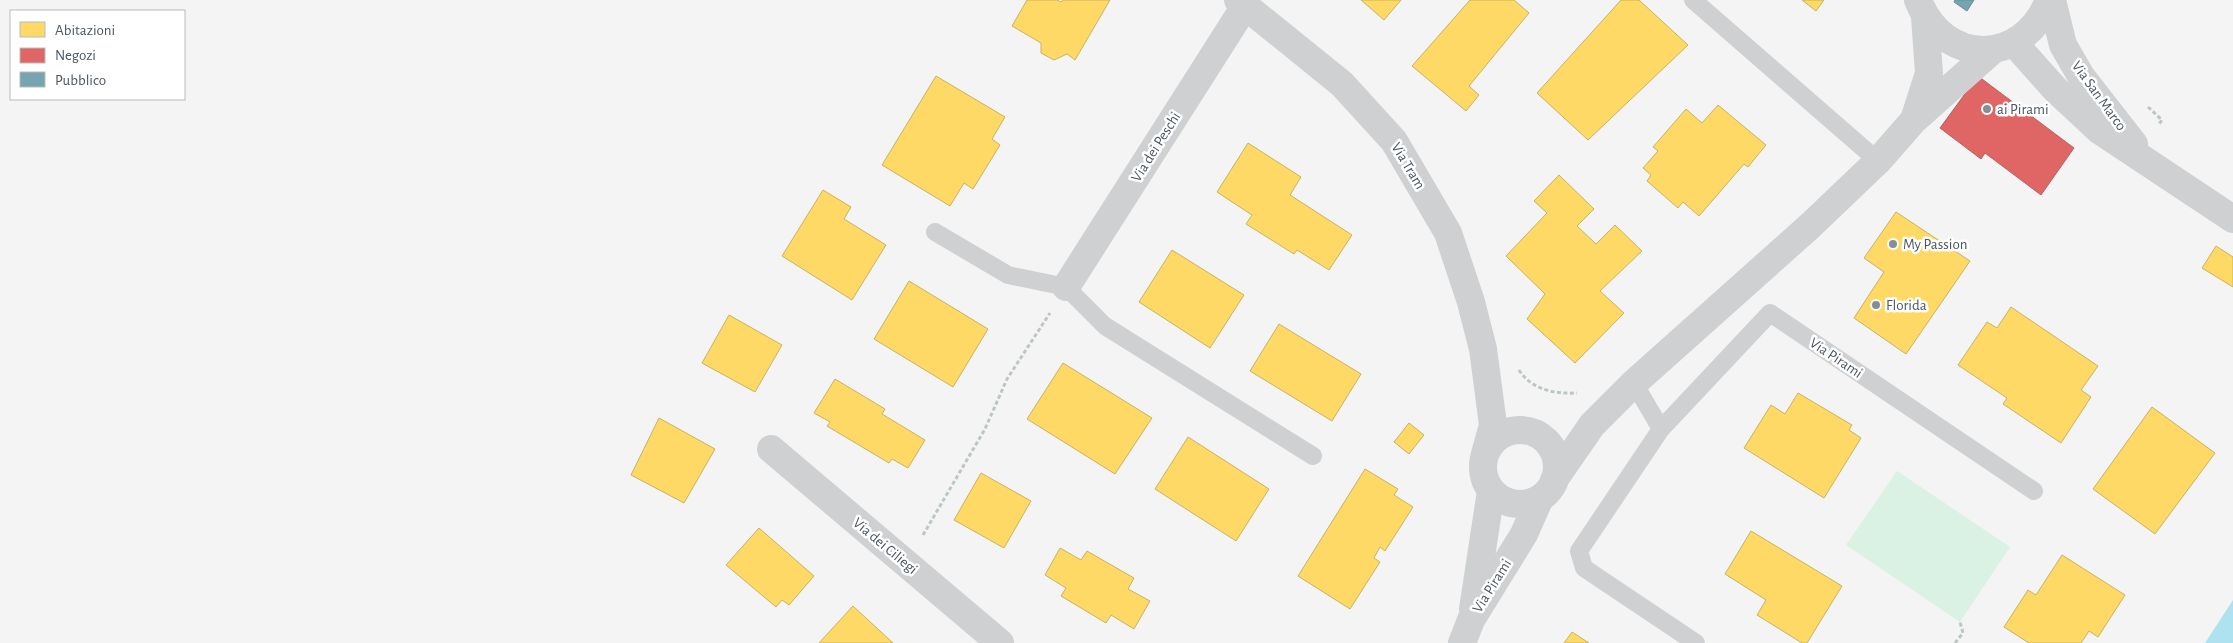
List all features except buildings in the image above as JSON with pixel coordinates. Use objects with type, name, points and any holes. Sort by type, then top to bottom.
[{"type":"street","name":"Via San Marco","points":[[2050,0],[2043,16],[2030,31],[2004,46],[2055,89],[2099,130],[2233,220]]},
{"type":"street","name":"Via San Marco","points":[[2050,0],[2063,45],[2081,76],[2145,160]]},
{"type":"street","name":"Via dei Peschi","points":[[1066,287],[1241,3]]},
{"type":"street","name":"Via Tram","points":[[1241,3],[1342,84],[1394,141],[1448,233],[1481,340],[1493,425],[1485,454]]},
{"type":"street","name":"Via Pirami","points":[[1914,120],[1929,73],[1921,8]]},
{"type":"street","points":[[1921,8],[1938,32],[1955,44],[1974,49],[2004,46]]},
{"type":"street","name":"Via Pirami","points":[[1547,489],[1592,425],[1634,383],[1878,161],[1914,120],[2004,46]]},
{"type":"street","points":[[1488,389],[1532,434]]},
{"type":"street","points":[[1485,454],[1492,442],[1499,436],[1509,432],[1532,434],[1592,425]]},
{"type":"street","name":"Via Pirami","points":[[1466,631],[1524,534],[1556,468],[1555,458],[1549,445],[1532,434]]},
{"type":"street","name":"Via dei Ciliegi","points":[[771,450],[1000,643]]},
{"type":"street","name":"Via Pirami","points":[[1466,631],[1491,491],[1484,477],[1482,467],[1485,454]]},
{"type":"street","points":[[1491,491],[1511,503],[1523,504],[1547,489]]},
{"type":"lane","points":[[1694,0],[1878,161]]},
{"type":"lane","points":[[935,232],[1008,275],[1066,287],[1105,326],[1313,456]]},
{"type":"lane","name":"Via Pirami","points":[[1696,643],[1584,568],[1579,551],[1661,429],[1770,313],[2034,491]]},
{"type":"lane","points":[[1634,383],[1661,429]]},
{"type":"path","points":[[906,564],[985,429],[1007,379],[1066,287]]},
{"type":"path","points":[[1955,643],[1963,633],[1960,622]]},
{"type":"green space","points":[[1897,471],[2010,547],[1960,622],[1846,545]]},
{"type":"water","points":[[2233,600],[2233,643],[2205,643]]},
{"type":"place","name":"ai Pirami","points":[[1987,109]]},
{"type":"place","name":"My Passion","points":[[1893,244]]},
{"type":"place","name":"Florida","points":[[1876,305]]}]
